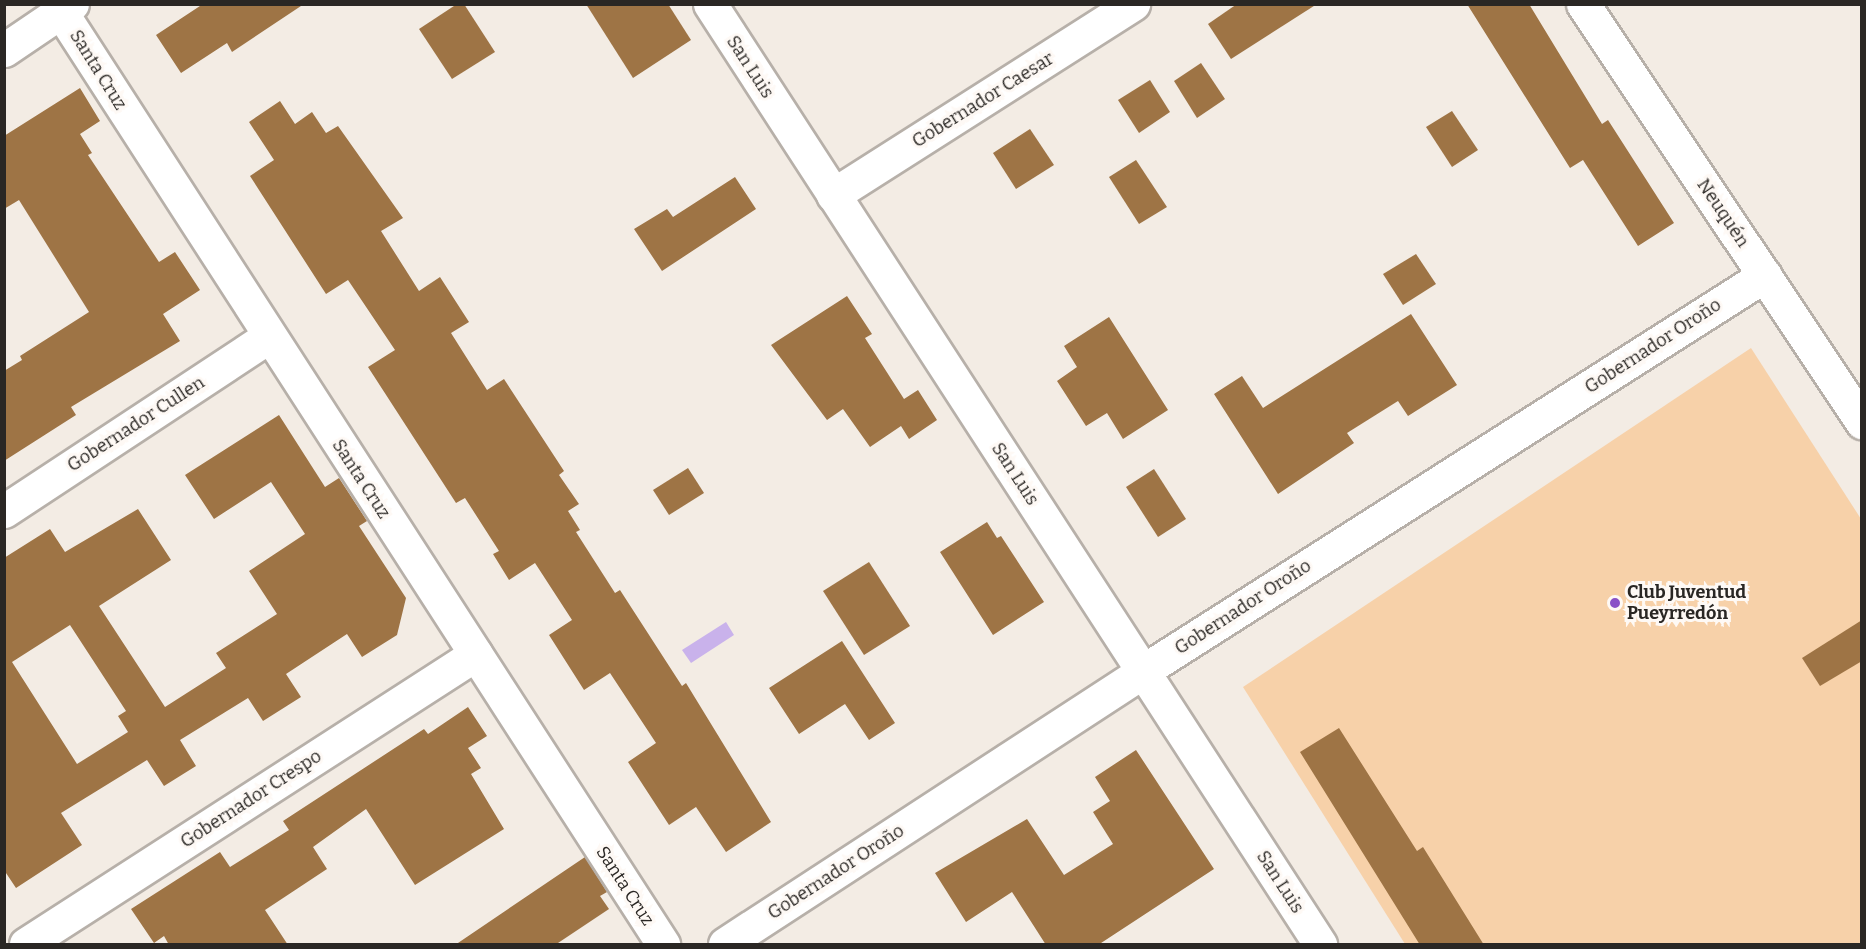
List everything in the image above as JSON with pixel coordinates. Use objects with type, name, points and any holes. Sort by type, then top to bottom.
[{"type":"street","name":"San Luis","points":[[710,4],[1320,945]]},
{"type":"street","name":"Gobernador Caesar","points":[[833,195],[1133,4]]},
{"type":"street","name":"Neuquén","points":[[1583,4],[1862,422]]},
{"type":"street","points":[[4,50],[66,8]]},
{"type":"street","name":"Santa Cruz","points":[[66,8],[268,337],[663,945]]},
{"type":"street","name":"Gobernador Oroño","points":[[725,945],[1143,671],[1765,275]]},
{"type":"street","name":"Gobernador Cullen","points":[[4,511],[268,337]]},
{"type":"street","name":"Gobernador Crespo","points":[[26,945],[476,654]]},
{"type":"shaded area","name":"Club Juventud Pueyrredón","points":[[1751,348],[1861,519],[1861,944],[1405,944],[1243,687]]},
{"type":"shaded area","points":[[726,622],[734,635],[691,663],[682,650]]},
{"type":"building","points":[[203,4],[304,4],[232,52],[227,43],[181,73],[156,35]]},
{"type":"building","points":[[457,4],[464,4],[495,52],[452,79],[419,29]]},
{"type":"building","points":[[586,4],[668,4],[691,40],[633,78]]},
{"type":"building","points":[[1237,4],[1317,4],[1231,59],[1208,24]]},
{"type":"building","points":[[1467,4],[1529,4],[1602,124],[1608,120],[1674,223],[1638,246],[1583,160],[1570,168]]},
{"type":"building","points":[[1201,63],[1225,99],[1197,118],[1174,81]]},
{"type":"building","points":[[1150,80],[1170,112],[1139,133],[1118,100]]},
{"type":"building","points":[[80,88],[100,121],[80,134],[92,153],[88,155],[159,262],[175,252],[200,290],[163,314],[180,341],[71,407],[76,415],[4,461],[4,371],[22,360],[20,356],[89,312],[19,200],[4,209],[4,136]]},
{"type":"building","points":[[280,101],[295,124],[312,112],[326,133],[338,126],[403,218],[381,231],[419,291],[440,277],[469,322],[451,333],[487,390],[504,379],[564,471],[559,475],[579,504],[568,511],[580,530],[576,532],[615,593],[620,590],[682,686],[686,683],[771,822],[726,852],[696,807],[669,825],[628,762],[656,743],[610,673],[584,690],[549,635],[572,620],[535,563],[509,580],[493,554],[499,551],[465,498],[456,503],[368,367],[395,350],[348,280],[326,294],[250,176],[274,160],[249,122]]},
{"type":"building","points":[[1452,111],[1478,150],[1452,167],[1426,127]]},
{"type":"building","points":[[1030,129],[1054,165],[1016,189],[993,153]]},
{"type":"building","points":[[1136,160],[1167,207],[1139,224],[1109,177]]},
{"type":"building","points":[[735,177],[756,209],[662,271],[634,229],[667,209],[673,217]]},
{"type":"building","points":[[1416,254],[1436,284],[1403,305],[1383,274]]},
{"type":"building","points":[[847,296],[872,334],[865,338],[904,399],[918,390],[937,420],[909,439],[901,426],[870,447],[843,409],[827,420],[771,345]]},
{"type":"building","points":[[1411,314],[1457,385],[1408,416],[1398,401],[1347,433],[1354,443],[1278,494],[1214,394],[1242,376],[1263,408]]},
{"type":"building","points":[[1109,317],[1168,410],[1123,439],[1107,413],[1086,426],[1057,381],[1077,367],[1064,346]]},
{"type":"building","points":[[279,415],[325,487],[339,478],[367,521],[359,526],[406,598],[397,635],[362,657],[347,634],[286,674],[301,697],[263,721],[248,698],[180,740],[196,766],[164,786],[147,760],[61,813],[82,845],[16,888],[4,870],[4,558],[50,529],[65,552],[138,509],[171,560],[99,606],[165,707],[226,668],[216,653],[277,614],[249,571],[305,534],[271,482],[214,519],[185,475]],"holes":[[[70,625],[126,711],[118,716],[128,732],[77,764],[12,662]]]},
{"type":"building","points":[[688,468],[704,493],[669,515],[653,490]]},
{"type":"building","points":[[1154,469],[1186,519],[1158,537],[1126,487]]},
{"type":"building","points":[[987,522],[997,538],[1001,536],[1044,602],[993,635],[940,552]]},
{"type":"building","points":[[869,562],[910,626],[864,655],[823,591]]},
{"type":"building","points":[[1862,620],[1862,661],[1820,686],[1802,658]]},
{"type":"building","points":[[842,641],[895,723],[869,740],[845,704],[799,734],[769,688]]},
{"type":"building","points":[[468,707],[487,736],[468,748],[481,768],[471,774],[504,829],[415,885],[366,809],[313,847],[327,869],[265,910],[288,945],[169,945],[164,936],[154,943],[131,909],[220,852],[230,867],[289,830],[283,821],[424,729],[428,734]]},
{"type":"building","points":[[1339,728],[1417,851],[1423,847],[1484,945],[1420,945],[1300,752]]},
{"type":"building","points":[[1136,750],[1214,869],[1098,945],[1046,945],[1012,892],[966,922],[935,873],[1027,819],[1064,875],[1113,844],[1093,812],[1110,801],[1095,777]]},
{"type":"building","points":[[585,857],[607,892],[600,896],[609,909],[555,945],[455,945]]},
{"type":"place","name":"Club Juventud Pueyrredón","points":[[1615,603]]}]
